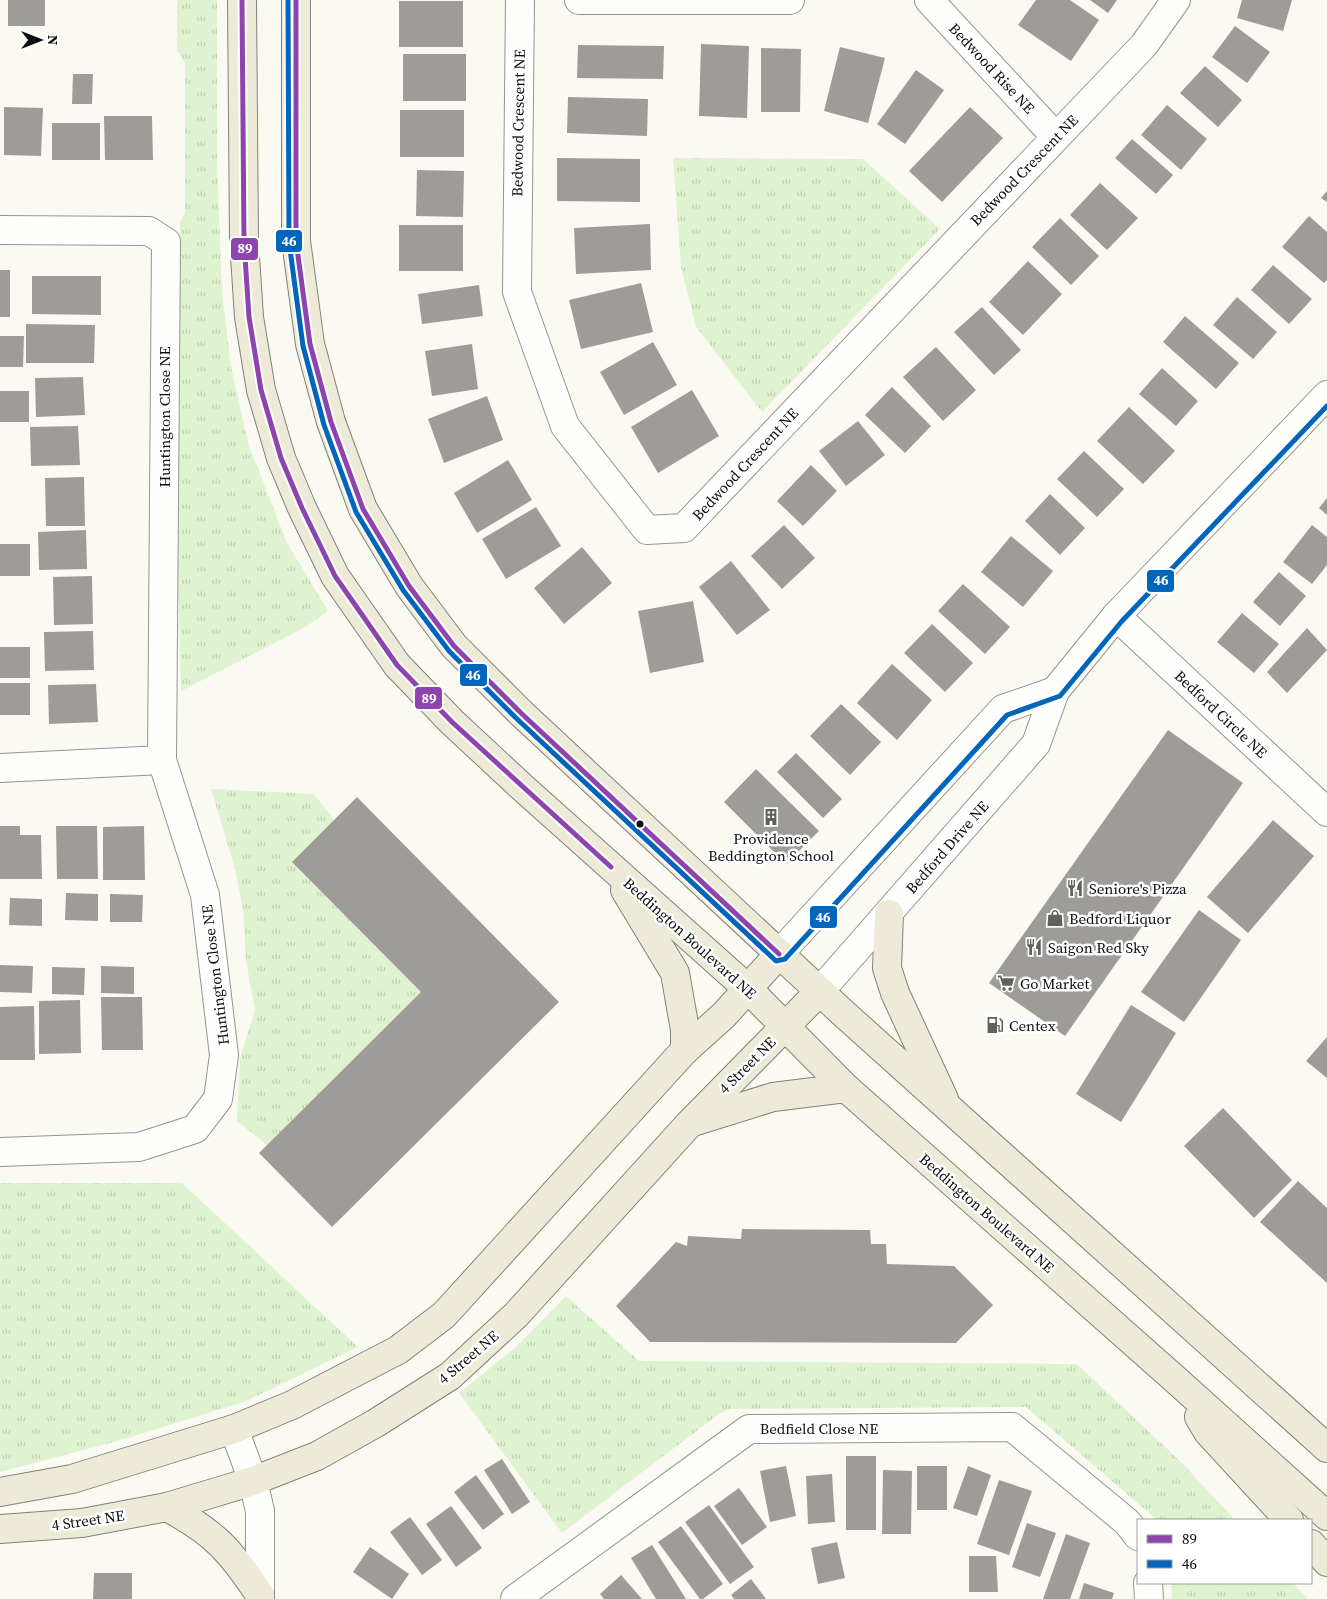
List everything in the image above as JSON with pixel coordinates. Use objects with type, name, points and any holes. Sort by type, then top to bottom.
[{"type":"main road","name":"Beddington Boulevard NE","points":[[242,0],[244,241],[249,317],[261,390],[281,458],[294,491],[335,576],[397,665],[452,722],[748,989],[846,1088],[1327,1516]]},
{"type":"main road","points":[[296,0],[296,241],[310,344],[331,422],[363,509],[409,586],[454,646],[521,713],[779,954],[1327,1448]]},
{"type":"main road","points":[[611,867],[675,973],[682,1012],[685,1050]]},
{"type":"main road","points":[[889,914],[887,968],[895,993],[949,1109]]},
{"type":"main road","points":[[0,1492],[72,1479],[234,1429],[292,1405],[398,1350],[444,1315],[685,1050],[724,1014],[779,954]]},
{"type":"main road","name":"4 Street NE","points":[[0,1528],[82,1523],[167,1507],[253,1481],[317,1456],[376,1423],[450,1376],[516,1315],[690,1123],[820,991]]},
{"type":"main road","points":[[690,1123],[773,1097],[846,1088]]},
{"type":"main road","points":[[1176,1380],[1208,1432],[1288,1519]]},
{"type":"main road","points":[[167,1507],[207,1530],[221,1543],[236,1558],[260,1597]]},
{"type":"main road","points":[[1312,1545],[1327,1562]]},
{"type":"street","name":"Bedwood Crescent NE","points":[[520,0],[517,292],[565,426],[647,530],[684,528],[1055,136],[1144,45],[1176,0]]},
{"type":"street","points":[[579,0],[790,0]]},
{"type":"street","name":"Bedwood Rise NE","points":[[929,0],[1055,136]]},
{"type":"street","name":"Huntington Close NE","points":[[0,230],[149,232],[166,242],[162,760],[205,895],[224,1056],[218,1099],[195,1129],[139,1147],[0,1152]]},
{"type":"street","name":"Bedford Drive NE","points":[[820,991],[1036,744],[1055,692],[1116,616],[1327,395]]},
{"type":"street","name":"Bedford Circle NE","points":[[1116,616],[1327,812]]},
{"type":"street","points":[[779,954],[1003,709],[1055,692]]},
{"type":"street","points":[[0,768],[162,760]]},
{"type":"street","name":"Bedfield Close NE","points":[[515,1599],[748,1429],[1012,1427],[1127,1522],[1137,1535]]},
{"type":"street","points":[[234,1429],[253,1481],[260,1511],[260,1597]]},
{"type":"street","points":[[1148,1584],[1149,1599]]},
{"type":"green space","points":[[177,0],[217,0],[217,159],[222,292],[231,367],[249,446],[287,543],[328,611],[304,628],[181,691],[178,581],[180,222],[185,213],[185,63],[177,50]]},
{"type":"green space","points":[[673,158],[863,159],[940,229],[762,412],[696,327],[681,267]]},
{"type":"green space","points":[[211,789],[314,794],[334,820],[292,862],[421,992],[267,1145],[237,1121],[240,1058],[255,1010],[246,961],[243,909],[234,865]]},
{"type":"green space","points":[[0,1183],[182,1183],[358,1347],[244,1402],[114,1442],[0,1472]]},
{"type":"green space","points":[[566,1296],[639,1361],[1077,1364],[1180,1461],[1234,1519],[1156,1519],[1026,1407],[730,1409],[719,1414],[562,1533],[459,1393],[515,1348]]},
{"type":"green space","points":[[1171,1584],[1294,1584],[1308,1599],[1172,1599]]},
{"type":"building","points":[[8,0],[45,0],[45,26],[8,26]]},
{"type":"building","points":[[1036,0],[1070,0],[1099,20],[1071,61],[1018,25]]},
{"type":"building","points":[[1090,0],[1117,0],[1108,13]]},
{"type":"building","points":[[1242,0],[1292,0],[1283,31],[1237,18]]},
{"type":"building","points":[[399,1],[463,1],[463,47],[399,47]]},
{"type":"building","points":[[1235,26],[1270,52],[1247,83],[1212,57]]},
{"type":"building","points":[[701,44],[749,46],[747,118],[699,116]]},
{"type":"building","points":[[578,45],[664,46],[663,79],[577,78]]},
{"type":"building","points":[[840,47],[885,58],[868,123],[824,111]]},
{"type":"building","points":[[761,48],[801,49],[800,112],[761,112]]},
{"type":"building","points":[[403,54],[466,54],[466,101],[403,101]]},
{"type":"building","points":[[1205,66],[1242,100],[1218,127],[1180,93]]},
{"type":"building","points":[[916,70],[944,90],[905,144],[877,124]]},
{"type":"building","points":[[73,74],[93,74],[92,104],[72,104]]},
{"type":"building","points":[[568,97],[648,99],[647,136],[567,133]]},
{"type":"building","points":[[1167,105],[1207,139],[1181,170],[1141,135]]},
{"type":"building","points":[[4,107],[43,108],[41,156],[4,155]]},
{"type":"building","points":[[970,107],[1003,138],[942,202],[909,171]]},
{"type":"building","points":[[400,110],[464,110],[464,157],[400,157]]},
{"type":"building","points":[[104,116],[152,116],[153,160],[105,160]]},
{"type":"building","points":[[52,123],[100,123],[100,160],[52,160]]},
{"type":"building","points":[[1132,139],[1173,175],[1156,194],[1115,158]]},
{"type":"building","points":[[557,158],[640,159],[640,202],[557,201]]},
{"type":"building","points":[[417,170],[464,171],[463,217],[416,216]]},
{"type":"building","points":[[1100,183],[1138,218],[1107,250],[1070,215]]},
{"type":"building","points":[[1327,191],[1327,202],[1321,198]]},
{"type":"building","points":[[1309,216],[1327,232],[1327,280],[1324,283],[1282,247]]},
{"type":"building","points":[[1060,218],[1099,256],[1071,285],[1032,247]]},
{"type":"building","points":[[650,224],[651,270],[576,274],[574,228]]},
{"type":"building","points":[[399,225],[463,225],[463,271],[399,271]]},
{"type":"building","points":[[1028,261],[1062,294],[1023,335],[989,302]]},
{"type":"building","points":[[1273,265],[1312,299],[1289,324],[1251,290]]},
{"type":"building","points":[[0,270],[10,270],[10,317],[0,317]]},
{"type":"building","points":[[32,276],[101,276],[101,315],[32,314]]},
{"type":"building","points":[[641,283],[653,332],[581,349],[569,300]]},
{"type":"building","points":[[479,285],[483,316],[422,324],[418,294]]},
{"type":"building","points":[[1237,297],[1277,332],[1253,359],[1213,325]]},
{"type":"building","points":[[982,307],[1021,350],[994,375],[954,332]]},
{"type":"building","points":[[1185,316],[1239,363],[1216,389],[1163,342]]},
{"type":"building","points":[[26,324],[95,325],[94,363],[26,363]]},
{"type":"building","points":[[0,336],[24,336],[23,367],[0,367]]},
{"type":"building","points":[[653,342],[677,385],[624,415],[600,372]]},
{"type":"building","points":[[472,344],[478,389],[432,396],[425,351]]},
{"type":"building","points":[[936,347],[976,390],[943,421],[903,377]]},
{"type":"building","points":[[1162,368],[1198,401],[1176,426],[1139,394]]},
{"type":"building","points":[[83,377],[85,415],[36,417],[35,378]]},
{"type":"building","points":[[892,387],[931,426],[905,453],[865,415]]},
{"type":"building","points":[[692,390],[719,436],[658,473],[631,427]]},
{"type":"building","points":[[0,391],[29,391],[29,422],[0,422]]},
{"type":"building","points":[[487,396],[503,440],[444,463],[428,419]]},
{"type":"building","points":[[1129,407],[1175,451],[1143,484],[1097,441]]},
{"type":"building","points":[[858,421],[885,455],[846,486],[819,451]]},
{"type":"building","points":[[78,426],[80,465],[31,466],[30,427]]},
{"type":"building","points":[[1084,451],[1124,489],[1097,517],[1057,479]]},
{"type":"building","points":[[508,460],[532,500],[477,533],[454,493]]},
{"type":"building","points":[[811,465],[837,491],[803,526],[777,501]]},
{"type":"building","points":[[84,477],[85,526],[46,526],[45,478]]},
{"type":"building","points":[[1050,494],[1085,528],[1060,555],[1025,521]]},
{"type":"building","points":[[1327,498],[1327,515],[1319,508]]},
{"type":"building","points":[[536,507],[561,546],[506,579],[482,539]]},
{"type":"building","points":[[784,525],[815,558],[782,589],[751,556]]},
{"type":"building","points":[[1312,525],[1327,537],[1327,565],[1312,584],[1283,562]]},
{"type":"building","points":[[86,530],[87,569],[39,570],[38,532]]},
{"type":"building","points":[[1011,536],[1053,571],[1023,607],[981,572]]},
{"type":"building","points":[[0,544],[30,544],[30,576],[0,576]]},
{"type":"building","points":[[582,547],[612,583],[564,624],[534,588]]},
{"type":"building","points":[[731,561],[770,610],[737,635],[699,587]]},
{"type":"building","points":[[1279,572],[1306,596],[1280,626],[1253,602]]},
{"type":"building","points":[[92,576],[93,624],[54,625],[53,577]]},
{"type":"building","points":[[963,584],[1010,627],[985,654],[938,611]]},
{"type":"building","points":[[693,601],[704,662],[650,673],[638,611]]},
{"type":"building","points":[[1242,613],[1279,644],[1254,673],[1217,642]]},
{"type":"building","points":[[932,624],[973,663],[945,692],[904,653]]},
{"type":"building","points":[[1307,628],[1327,650],[1287,693],[1267,672]]},
{"type":"building","points":[[93,631],[94,670],[45,671],[44,632]]},
{"type":"building","points":[[0,647],[30,647],[30,678],[0,678]]},
{"type":"building","points":[[892,664],[932,700],[897,740],[857,703]]},
{"type":"building","points":[[0,683],[30,683],[30,715],[0,715]]},
{"type":"building","points":[[96,684],[98,722],[49,724],[48,685]]},
{"type":"building","points":[[841,704],[881,742],[850,775],[810,736]]},
{"type":"building","points":[[1168,730],[1243,783],[1065,1036],[989,983]]},
{"type":"building","points":[[796,753],[842,799],[823,818],[777,772]]},
{"type":"building","name":"Providence Beddington School","points":[[756,769],[819,831],[786,864],[724,802]]},
{"type":"building","points":[[357,797],[559,1002],[332,1227],[259,1153],[421,992],[292,862]]},
{"type":"building","points":[[1273,820],[1314,856],[1248,933],[1207,897]]},
{"type":"building","points":[[0,826],[20,826],[20,835],[41,835],[42,879],[0,879]]},
{"type":"building","points":[[56,826],[97,826],[98,879],[57,879]]},
{"type":"building","points":[[144,826],[145,880],[103,880],[103,827]]},
{"type":"building","points":[[66,893],[98,894],[98,921],[65,920]]},
{"type":"building","points":[[110,894],[143,895],[142,922],[110,922]]},
{"type":"building","points":[[10,898],[42,899],[42,926],[9,925]]},
{"type":"building","points":[[1199,910],[1241,940],[1184,1022],[1141,992]]},
{"type":"building","points":[[0,965],[33,966],[32,993],[0,992]]},
{"type":"building","points":[[101,966],[134,967],[134,994],[101,993]]},
{"type":"building","points":[[52,967],[85,968],[84,995],[52,994]]},
{"type":"building","points":[[101,997],[142,997],[143,1050],[102,1050]]},
{"type":"building","points":[[80,1000],[81,1053],[39,1054],[39,1001]]},
{"type":"building","points":[[1131,1005],[1176,1033],[1121,1122],[1076,1094]]},
{"type":"building","points":[[34,1006],[35,1060],[0,1060],[0,1007]]},
{"type":"building","points":[[1327,1037],[1327,1078],[1306,1061]]},
{"type":"building","points":[[1223,1108],[1292,1180],[1254,1218],[1184,1146]]},
{"type":"building","points":[[1298,1181],[1327,1208],[1327,1283],[1260,1222]]},
{"type":"building","points":[[742,1229],[870,1230],[871,1244],[886,1244],[887,1264],[954,1266],[993,1305],[956,1343],[650,1342],[616,1306],[676,1242],[687,1246],[688,1236],[741,1239]]},
{"type":"building","points":[[846,1456],[876,1456],[876,1530],[846,1530]]},
{"type":"building","points":[[502,1459],[530,1502],[512,1514],[484,1470]]},
{"type":"building","points":[[786,1466],[796,1516],[770,1522],[760,1471]]},
{"type":"building","points":[[917,1466],[947,1466],[947,1510],[917,1510]]},
{"type":"building","points":[[968,1466],[991,1475],[977,1516],[953,1508]]},
{"type":"building","points":[[883,1470],[912,1471],[911,1534],[882,1534]]},
{"type":"building","points":[[832,1474],[835,1522],[808,1524],[806,1476]]},
{"type":"building","points":[[476,1475],[504,1514],[483,1530],[454,1492]]},
{"type":"building","points":[[999,1480],[1032,1491],[1009,1555],[977,1544]]},
{"type":"building","points":[[739,1488],[767,1527],[742,1545],[714,1506]]},
{"type":"building","points":[[709,1505],[754,1567],[730,1584],[685,1522]]},
{"type":"building","points":[[451,1506],[482,1548],[456,1567],[426,1524]]},
{"type":"building","points":[[410,1517],[442,1560],[422,1575],[390,1532]]},
{"type":"building","points":[[1027,1523],[1056,1533],[1040,1577],[1012,1567]]},
{"type":"building","points":[[681,1526],[723,1584],[703,1599],[700,1599],[658,1542]]},
{"type":"building","points":[[1066,1534],[1090,1543],[1070,1599],[1043,1599]]},
{"type":"building","points":[[837,1542],[845,1578],[818,1584],[811,1548]]},
{"type":"building","points":[[652,1545],[686,1599],[656,1599],[631,1558]]},
{"type":"building","points":[[370,1547],[409,1574],[392,1599],[353,1572]]},
{"type":"building","points":[[969,1556],[996,1556],[998,1592],[969,1592]]},
{"type":"building","points":[[94,1573],[132,1573],[132,1599],[93,1599]]},
{"type":"building","points":[[621,1575],[642,1599],[604,1599],[600,1594]]},
{"type":"building","points":[[751,1579],[766,1599],[734,1599],[731,1595]]},
{"type":"building","points":[[1084,1583],[1114,1593],[1112,1599],[1079,1599]]},
{"type":"transit line","name":"89","points":[[242,0],[244,241],[249,317],[261,390],[281,458],[302,508],[335,576],[397,665],[452,722],[611,867]]},
{"type":"transit line","name":"46","points":[[288,0],[289,242],[303,346],[324,425],[356,512],[403,590],[449,651],[516,718],[776,961],[785,959],[1007,715],[1060,696],[1122,621],[1327,406]]},
{"type":"transit line","name":"89","points":[[296,0],[296,241],[310,344],[331,422],[363,509],[409,586],[454,646],[521,713],[779,954]]},
{"type":"place","name":"Providence Beddington School","points":[[771,817]]},
{"type":"place","name":"Seniore's Pizza","points":[[1075,888]]},
{"type":"place","name":"Bedford Liquor","points":[[1055,918]]},
{"type":"place","name":"Saigon Red Sky","points":[[1034,947]]},
{"type":"place","name":"Go Market","points":[[1006,983]]},
{"type":"place","name":"Centex","points":[[995,1025]]}]
